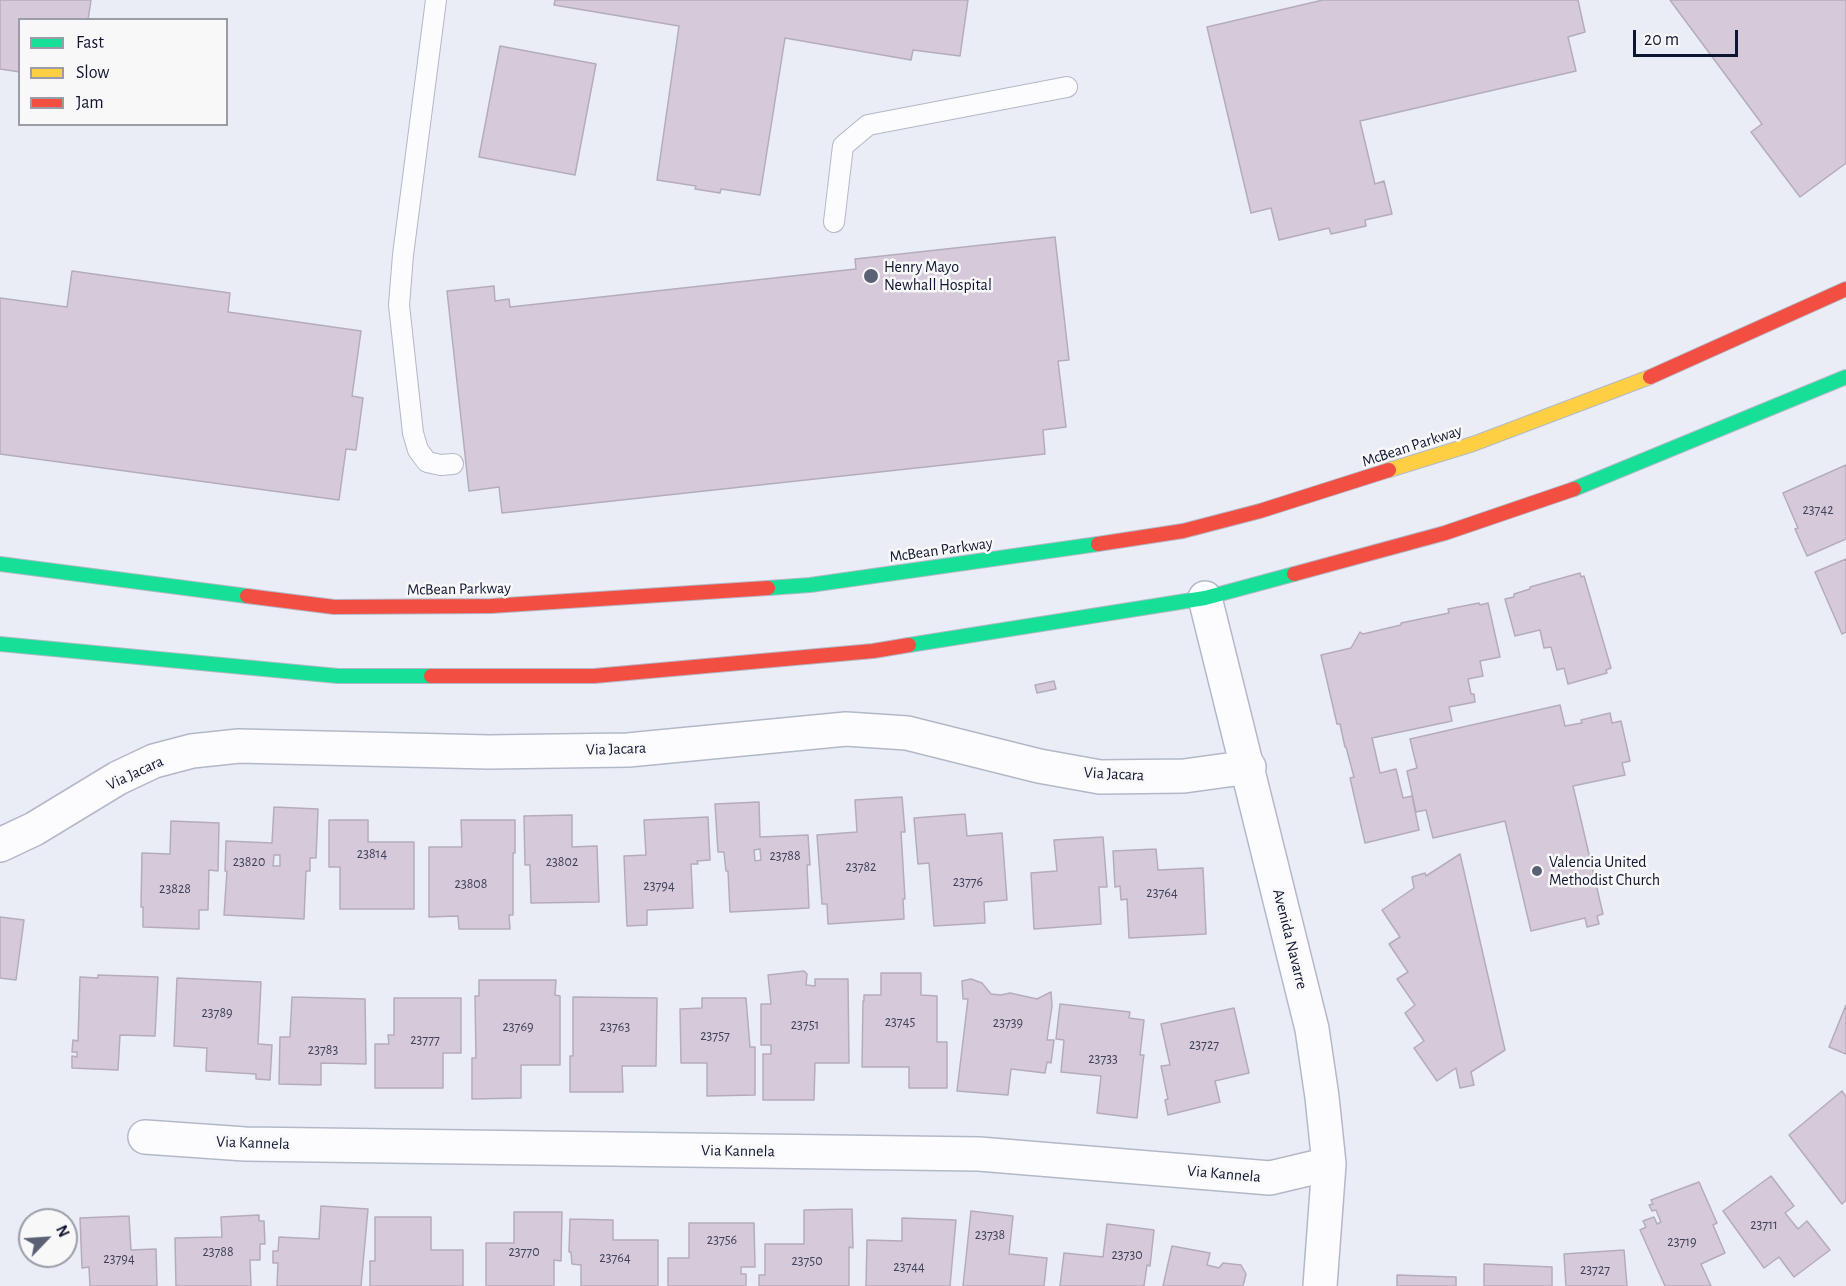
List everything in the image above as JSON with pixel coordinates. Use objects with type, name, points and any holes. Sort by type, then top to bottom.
[{"type":"main road","name":"McBean Parkway","points":[[0,564],[334,607],[491,606],[810,585],[1130,539],[1183,531],[1260,512],[1473,444],[1640,382],[1846,289]]},
{"type":"main road","points":[[0,644],[338,676],[594,676],[873,651],[1205,598],[1444,533],[1581,487],[1846,377]]},
{"type":"street","name":"Avenida Navarre","points":[[1205,598],[1249,767],[1312,1029],[1329,1164],[1320,1286]]},
{"type":"street","name":"Via Jacara","points":[[0,845],[34,829],[118,778],[154,760],[192,751],[239,746],[489,752],[628,750],[846,729],[907,733],[1039,766],[1100,777],[1184,776],[1249,767]]},
{"type":"street","name":"Via Kannela","points":[[146,1137],[245,1144],[979,1154],[1270,1178],[1329,1164]]},
{"type":"lane","points":[[436,0],[403,255],[399,305],[413,433],[418,450],[427,462],[441,465],[453,464]]},
{"type":"lane","points":[[834,222],[843,146],[868,125],[1066,87]]},
{"type":"building","points":[[0,0],[91,0],[88,18],[18,18],[18,72],[0,69]]},
{"type":"building","points":[[555,0],[968,0],[960,56],[913,50],[911,60],[785,38],[760,195],[721,189],[720,193],[695,189],[696,186],[657,180],[679,26],[554,5]]},
{"type":"building","points":[[1323,0],[1578,0],[1585,32],[1568,37],[1576,71],[1360,121],[1375,184],[1384,181],[1392,214],[1365,220],[1366,226],[1331,234],[1329,228],[1279,240],[1271,208],[1251,213],[1207,27]]},
{"type":"building","points":[[1670,0],[1846,0],[1846,163],[1800,197],[1751,132],[1762,124]]},
{"type":"building","points":[[500,46],[596,64],[575,175],[479,157]]},
{"type":"building","points":[[1055,237],[1069,360],[1058,361],[1066,427],[1043,430],[1045,454],[502,513],[499,487],[469,491],[447,291],[494,286],[495,301],[509,299],[510,307],[856,269],[855,259]]},
{"type":"building","points":[[72,271],[230,293],[228,312],[361,331],[352,396],[363,398],[356,450],[346,449],[339,500],[0,454],[0,298],[67,307]]},
{"type":"building","points":[[1846,465],[1846,539],[1807,556],[1783,493]]},
{"type":"building","points":[[1846,559],[1846,632],[1842,634],[1815,572]]},
{"type":"building","points":[[1580,573],[1581,577],[1584,576],[1611,668],[1606,670],[1607,673],[1568,684],[1564,668],[1557,670],[1551,647],[1544,648],[1540,630],[1515,636],[1505,599],[1514,597],[1514,594],[1530,589],[1530,587]]},
{"type":"building","points":[[1479,603],[1480,605],[1488,603],[1500,657],[1480,661],[1483,676],[1468,679],[1475,702],[1449,707],[1452,721],[1372,738],[1380,773],[1396,769],[1403,798],[1412,796],[1419,830],[1365,843],[1350,778],[1354,777],[1340,724],[1337,724],[1321,655],[1351,648],[1360,632],[1363,634],[1401,625],[1401,623],[1449,613],[1448,609]]},
{"type":"building","points":[[1054,681],[1056,689],[1037,693],[1035,685]]},
{"type":"building","points":[[1560,705],[1565,726],[1582,723],[1581,720],[1610,713],[1612,723],[1621,721],[1630,761],[1622,763],[1625,775],[1573,786],[1603,914],[1597,916],[1599,924],[1587,927],[1585,918],[1531,931],[1505,821],[1433,838],[1426,810],[1416,812],[1407,771],[1417,768],[1410,739]]},
{"type":"building","points":[[902,797],[905,832],[901,832],[904,919],[828,924],[827,904],[822,904],[817,835],[857,832],[855,800]]},
{"type":"building","points":[[759,802],[760,837],[808,835],[809,908],[730,912],[728,871],[726,871],[724,852],[718,852],[715,804]],"holes":[[[760,849],[761,860],[755,861],[754,850]]]},
{"type":"building","points":[[274,807],[318,809],[316,858],[310,858],[310,871],[306,871],[304,919],[224,915],[227,871],[225,871],[226,841],[272,843]],"holes":[[[274,855],[280,855],[280,866],[273,866]]]},
{"type":"building","points":[[965,814],[967,836],[1002,833],[1007,900],[984,902],[985,923],[934,926],[929,863],[918,864],[914,818]]},
{"type":"building","points":[[572,815],[572,847],[597,846],[599,902],[531,903],[530,865],[525,865],[524,816]]},
{"type":"building","points":[[708,817],[710,860],[691,864],[693,908],[647,910],[647,925],[627,926],[624,856],[646,855],[644,820]]},
{"type":"building","points":[[329,820],[368,820],[368,842],[414,842],[414,909],[340,909],[340,867],[329,867]]},
{"type":"building","points":[[461,820],[515,820],[513,915],[509,915],[510,929],[459,929],[458,916],[429,917],[429,847],[462,847]]},
{"type":"building","points":[[171,821],[219,823],[218,871],[209,870],[208,910],[199,910],[199,929],[143,927],[142,853],[170,854]]},
{"type":"building","points":[[1103,837],[1107,887],[1099,887],[1101,924],[1034,929],[1031,873],[1057,871],[1054,840]]},
{"type":"building","points":[[1156,849],[1158,870],[1203,868],[1206,934],[1129,938],[1127,899],[1121,900],[1120,886],[1115,887],[1113,851]]},
{"type":"building","points":[[1460,854],[1505,1050],[1471,1072],[1474,1085],[1460,1088],[1456,1068],[1437,1081],[1414,1048],[1424,1041],[1405,1013],[1415,1005],[1397,979],[1408,972],[1389,944],[1400,937],[1382,910],[1414,888],[1412,877],[1425,873],[1426,876]]},
{"type":"building","points":[[0,917],[24,920],[16,980],[0,978]]},
{"type":"building","points":[[804,971],[807,974],[806,985],[815,986],[815,979],[848,979],[849,1063],[815,1063],[814,1100],[763,1100],[763,1054],[771,1054],[771,1045],[761,1045],[761,1004],[771,1004],[768,975]]},
{"type":"building","points":[[881,973],[921,973],[921,995],[937,996],[937,1042],[947,1042],[947,1088],[909,1088],[909,1067],[862,1067],[864,995],[881,995]]},
{"type":"building","points":[[98,975],[158,977],[155,1036],[120,1035],[118,1070],[72,1068],[72,1056],[77,1057],[77,1052],[72,1052],[73,1040],[78,1041],[80,977],[98,978]]},
{"type":"building","points":[[177,978],[261,982],[258,1044],[272,1045],[270,1080],[256,1079],[256,1074],[206,1071],[207,1048],[174,1046]]},
{"type":"building","points":[[971,979],[982,983],[991,994],[1010,993],[1037,999],[1051,992],[1052,1006],[1047,1040],[1054,1040],[1051,1063],[1047,1062],[1045,1073],[1011,1069],[1008,1095],[957,1091],[968,999],[963,999],[962,981]]},
{"type":"building","points":[[479,980],[556,980],[555,995],[560,996],[560,1065],[521,1065],[521,1098],[472,1099],[472,1058],[476,1058],[475,996],[479,996]]},
{"type":"building","points":[[292,997],[365,999],[366,1064],[321,1063],[321,1085],[279,1084],[280,1037],[290,1037]]},
{"type":"building","points":[[573,997],[657,998],[656,1066],[622,1066],[623,1092],[570,1092],[570,1056],[573,1056]]},
{"type":"building","points":[[394,998],[461,998],[461,1053],[443,1053],[443,1088],[375,1088],[375,1044],[389,1044],[388,1035],[394,1035]]},
{"type":"building","points":[[702,998],[746,998],[750,1047],[755,1047],[755,1095],[707,1096],[707,1063],[681,1063],[680,1009],[702,1008]]},
{"type":"building","points":[[1060,1004],[1130,1012],[1129,1018],[1144,1020],[1140,1055],[1144,1055],[1137,1118],[1097,1113],[1101,1076],[1061,1072],[1064,1040],[1056,1039]]},
{"type":"building","points":[[1846,1005],[1846,1054],[1829,1047]]},
{"type":"building","points":[[1234,1008],[1249,1073],[1215,1081],[1220,1102],[1168,1115],[1165,1100],[1168,1099],[1161,1066],[1170,1065],[1161,1024]]},
{"type":"building","points":[[1842,1091],[1846,1097],[1846,1200],[1842,1204],[1789,1135]]},
{"type":"building","points":[[1771,1176],[1794,1206],[1785,1213],[1798,1229],[1807,1221],[1830,1250],[1794,1277],[1779,1257],[1764,1268],[1723,1211]]},
{"type":"building","points":[[1699,1182],[1717,1223],[1713,1225],[1725,1253],[1701,1264],[1711,1286],[1665,1286],[1640,1230],[1646,1227],[1643,1221],[1654,1217],[1657,1224],[1661,1222],[1656,1210],[1652,1211],[1649,1205],[1653,1204],[1651,1200]]},
{"type":"building","points":[[321,1206],[368,1209],[361,1286],[277,1286],[278,1263],[273,1263],[273,1251],[278,1251],[279,1237],[319,1239]]},
{"type":"building","points":[[852,1209],[853,1248],[849,1247],[849,1286],[759,1286],[759,1275],[765,1275],[765,1244],[804,1244],[804,1210]]},
{"type":"building","points":[[971,1211],[1013,1216],[1009,1254],[1047,1258],[1044,1286],[963,1286]]},
{"type":"building","points":[[514,1212],[562,1212],[561,1261],[554,1260],[554,1286],[486,1286],[486,1243],[514,1243]]},
{"type":"building","points":[[259,1215],[259,1221],[264,1221],[265,1244],[260,1244],[260,1260],[250,1260],[251,1286],[176,1286],[175,1238],[222,1237],[221,1217]]},
{"type":"building","points":[[129,1216],[131,1250],[156,1249],[157,1286],[90,1286],[89,1267],[82,1268],[80,1218]]},
{"type":"building","points":[[375,1217],[431,1217],[431,1250],[463,1250],[463,1286],[370,1286],[370,1261],[375,1261]]},
{"type":"building","points":[[902,1218],[956,1220],[950,1286],[866,1286],[867,1240],[902,1241]]},
{"type":"building","points":[[570,1219],[613,1220],[613,1240],[658,1240],[658,1286],[581,1286],[581,1265],[572,1264],[571,1252],[569,1252]]},
{"type":"building","points":[[689,1223],[754,1223],[755,1267],[741,1267],[741,1274],[746,1274],[746,1286],[668,1286],[668,1258],[689,1258]]},
{"type":"building","points":[[1107,1224],[1154,1230],[1150,1266],[1147,1265],[1144,1286],[1060,1286],[1064,1253],[1103,1257]]},
{"type":"building","points":[[1172,1246],[1210,1253],[1207,1265],[1219,1268],[1223,1263],[1241,1265],[1246,1274],[1243,1286],[1163,1286]]},
{"type":"building","points":[[1624,1250],[1627,1286],[1566,1286],[1564,1254]]},
{"type":"building","points":[[1484,1264],[1552,1267],[1552,1286],[1484,1286]]},
{"type":"building","points":[[1397,1275],[1456,1277],[1456,1286],[1397,1286]]},
{"type":"traffic: fast","points":[[1574,489],[1846,377]]},
{"type":"traffic: fast","points":[[768,588],[810,585],[1098,544]]},
{"type":"traffic: fast","points":[[0,564],[247,596]]},
{"type":"traffic: fast","points":[[909,645],[1205,598],[1294,574]]},
{"type":"traffic: fast","points":[[0,644],[338,676],[431,676]]},
{"type":"traffic: slow","points":[[1389,470],[1473,444],[1650,377]]},
{"type":"traffic: jam","points":[[1650,377],[1846,289]]},
{"type":"traffic: jam","points":[[1098,544],[1183,531],[1260,511],[1389,470]]},
{"type":"traffic: jam","points":[[1294,574],[1445,533],[1574,489]]},
{"type":"traffic: jam","points":[[247,596],[334,607],[491,606],[768,588]]},
{"type":"traffic: jam","points":[[431,676],[594,676],[873,651],[909,645]]},
{"type":"place","name":"Henry Mayo Newhall Hospital","points":[[871,276]]},
{"type":"place","name":"Valencia United Methodist Church","points":[[1537,871]]}]
